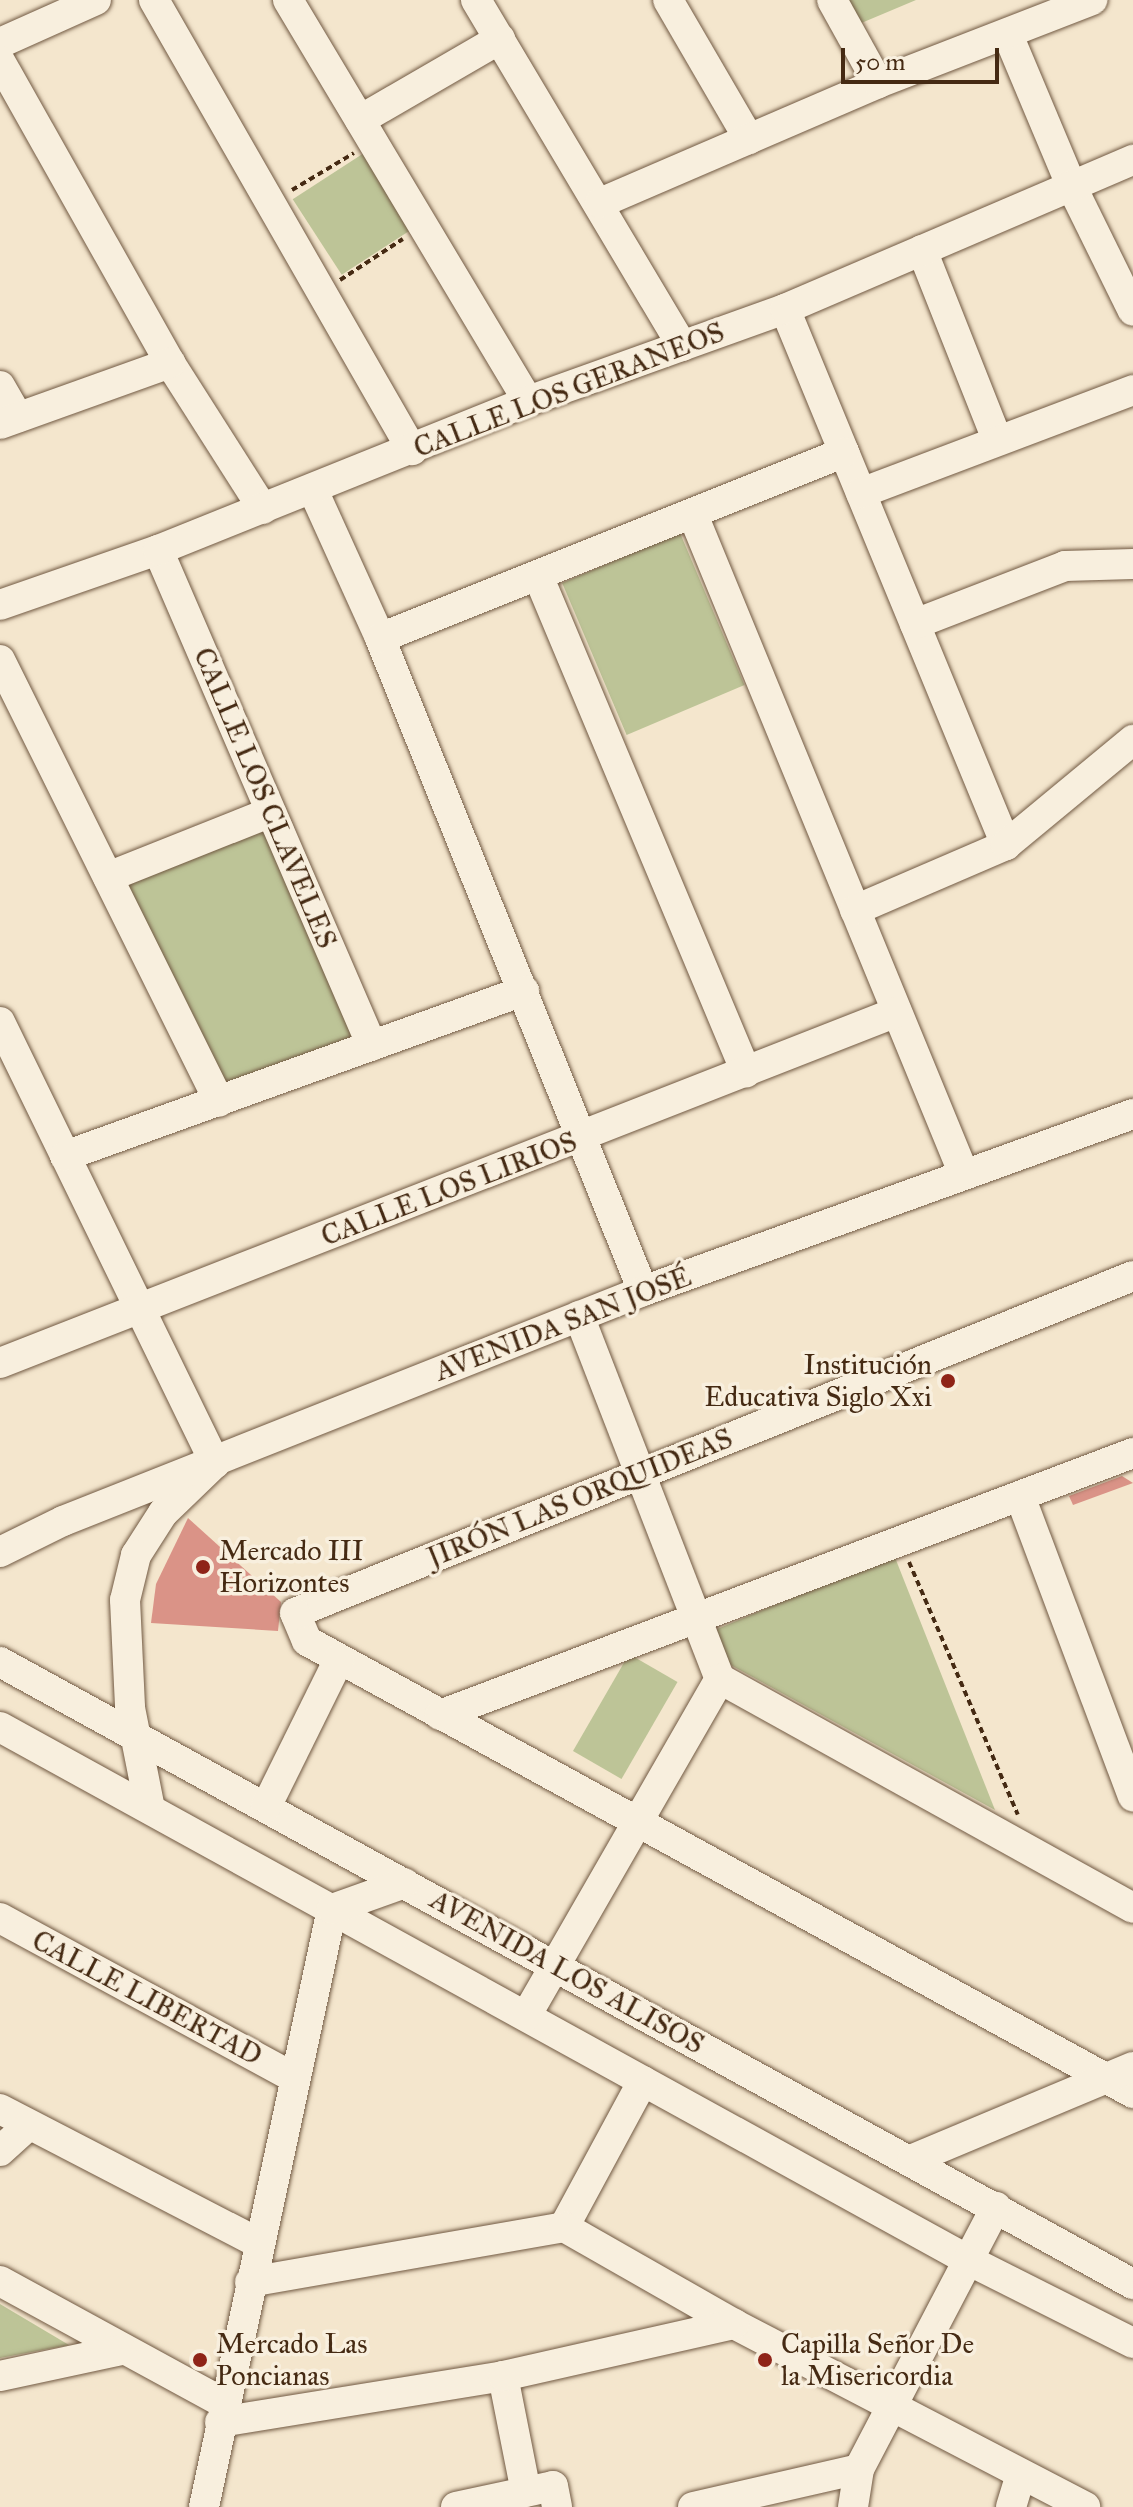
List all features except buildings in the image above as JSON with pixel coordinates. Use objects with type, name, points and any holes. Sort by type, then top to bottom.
[{"type":"street","points":[[0,43],[96,0]]},
{"type":"street","points":[[154,0],[412,450]]},
{"type":"street","points":[[288,0],[528,401]]},
{"type":"street","points":[[476,0],[600,203],[682,346]]},
{"type":"street","points":[[668,0],[749,139]]},
{"type":"street","points":[[832,0],[878,83]]},
{"type":"street","points":[[600,203],[878,83],[1092,0]]},
{"type":"street","points":[[1008,35],[1071,185],[1133,311]]},
{"type":"street","points":[[366,131],[500,39]]},
{"type":"street","points":[[0,61],[170,363],[263,509]]},
{"type":"street","name":"CALLE LOS GERANEOS","points":[[0,605],[158,550],[528,401],[785,309],[1133,160]]},
{"type":"street","points":[[922,250],[997,439]]},
{"type":"street","points":[[785,309],[1006,845]]},
{"type":"street","points":[[0,386],[9,420],[170,363]]},
{"type":"street","points":[[861,493],[1133,390]]},
{"type":"street","points":[[380,638],[539,578],[844,452]]},
{"type":"street","points":[[313,490],[380,638],[643,1291]]},
{"type":"street","points":[[693,515],[963,1172]]},
{"type":"street","name":"CALLE LOS CLAVELES","points":[[158,550],[372,1046]]},
{"type":"street","points":[[915,624],[1065,566],[1133,564]]},
{"type":"street","points":[[539,578],[746,1072]]},
{"type":"street","points":[[0,660],[219,1102]]},
{"type":"street","points":[[855,910],[1006,845],[1133,740]]},
{"type":"street","points":[[108,877],[271,812]]},
{"type":"street","points":[[65,1156],[524,991]]},
{"type":"street","name":"CALLE LOS LIRIOS","points":[[0,1363],[897,1012]]},
{"type":"street","points":[[0,1022],[215,1463],[163,1513],[136,1555],[125,1600],[135,1737],[150,1809]]},
{"type":"street","name":"AVENIDA SAN JOSÉ","points":[[0,1552],[63,1521],[643,1291],[963,1172],[1133,1114]]},
{"type":"street","name":"JIRÓN LAS ORQUIDEAS","points":[[339,1659],[307,1641],[295,1613],[1133,1276]]},
{"type":"street","points":[[579,1316],[699,1617],[720,1679],[1035,1853],[1127,1899]]},
{"type":"street","points":[[440,1715],[1133,1454]]},
{"type":"street","points":[[1020,1496],[1133,1796]]},
{"type":"street","points":[[266,1807],[339,1659],[633,1823],[1119,2072],[1133,2093]]},
{"type":"street","name":"AVENIDA LOS ALISOS","points":[[0,1662],[557,1968],[913,2159],[1133,2284]]},
{"type":"street","points":[[526,2016],[557,1968],[633,1823],[720,1679]]},
{"type":"street","name":"AVENIDA LOS ALISOS","points":[[0,1727],[968,2260],[1133,2343]]},
{"type":"street","points":[[204,2507],[332,1909],[405,1883]]},
{"type":"street","name":"CALLE LIBERTAD","points":[[0,1918],[295,2078]]},
{"type":"street","points":[[913,2159],[1119,2072]]},
{"type":"street","points":[[564,2227],[643,2081]]},
{"type":"street","points":[[0,2109],[259,2243]]},
{"type":"street","points":[[0,2151],[29,2125]]},
{"type":"street","points":[[853,2507],[859,2469],[996,2207]]},
{"type":"street","points":[[250,2282],[564,2227],[734,2324],[1085,2507]]},
{"type":"street","points":[[0,2281],[121,2350],[222,2413],[503,2376],[734,2324]]},
{"type":"street","points":[[0,2376],[121,2350]]},
{"type":"street","points":[[503,2376],[526,2492]]},
{"type":"street","points":[[693,2507],[859,2469]]},
{"type":"street","points":[[1011,2507],[1021,2474]]},
{"type":"street","points":[[456,2507],[553,2486],[557,2507]]},
{"type":"path","points":[[270,203],[366,131]]},
{"type":"path","points":[[321,292],[423,226]]},
{"type":"path","points":[[900,1542],[1035,1853]]},
{"type":"green space","points":[[845,0],[916,0],[859,24]]},
{"type":"green space","points":[[364,153],[413,228],[342,275],[293,199]]},
{"type":"green space","points":[[680,533],[744,685],[627,735],[562,583]]},
{"type":"green space","points":[[260,808],[359,1041],[217,1101],[118,868]]},
{"type":"green space","points":[[894,1555],[995,1810],[727,1663],[715,1630]]},
{"type":"green space","points":[[629,1654],[677,1682],[621,1779],[573,1751]]},
{"type":"green space","points":[[0,2304],[69,2345],[0,2358]]},
{"type":"place","name":"Institución Educativa Siglo Xxi","points":[[948,1381]]},
{"type":"place","name":"Mercado III Horizontes","points":[[203,1567]]},
{"type":"place","name":"Mercado Las Poncianas","points":[[200,2360]]},
{"type":"place","name":"Capilla Señor De la Misericordia","points":[[765,2360]]}]
